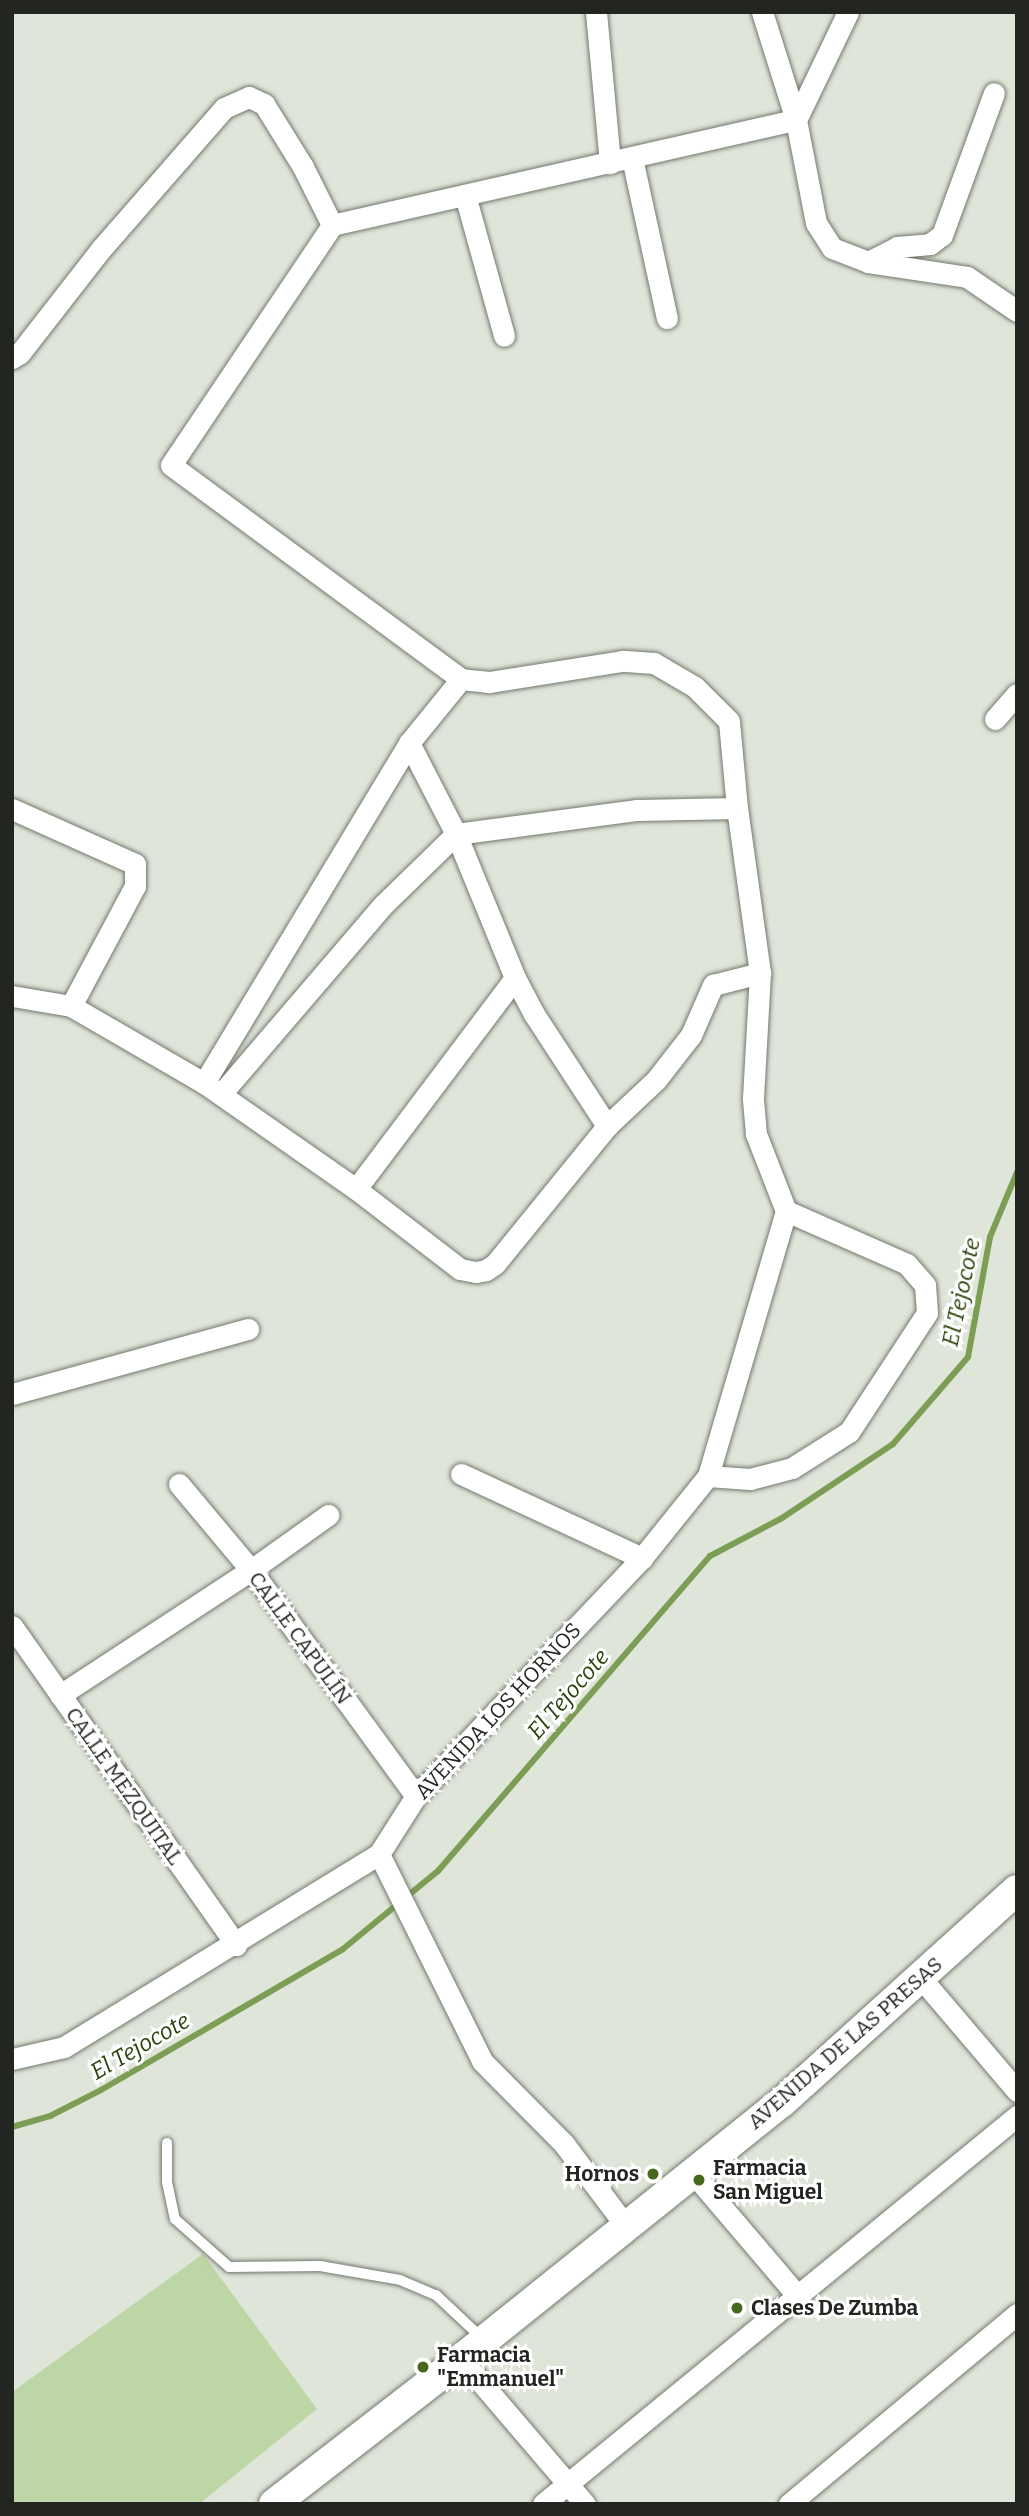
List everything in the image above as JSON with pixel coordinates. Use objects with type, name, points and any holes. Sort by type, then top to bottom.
[{"type":"main road","name":"AVENIDA DE LAS PRESAS","points":[[274,2504],[461,2359],[625,2225],[782,2102],[1017,1890]]},
{"type":"street","points":[[596,12],[610,163]]},
{"type":"street","points":[[762,12],[796,120],[816,223],[832,248],[868,262],[967,277],[1017,311]]},
{"type":"street","points":[[796,120],[848,12]]},
{"type":"street","points":[[868,262],[897,247],[930,244],[942,235],[994,93]]},
{"type":"street","points":[[12,358],[20,353],[101,249],[224,108],[249,97],[264,104],[303,167],[331,225]]},
{"type":"street","points":[[786,1211],[907,1264],[925,1284],[927,1313],[849,1432],[792,1468],[750,1479],[708,1476],[786,1211],[756,1134],[753,1098],[760,973],[737,808],[729,721],[695,687],[654,663],[622,661],[489,682],[461,679],[171,466],[331,225],[796,120]]},
{"type":"street","points":[[632,158],[667,318]]},
{"type":"street","points":[[465,195],[504,336]]},
{"type":"street","points":[[213,1088],[409,743],[461,679]]},
{"type":"street","points":[[995,719],[1017,694]]},
{"type":"street","points":[[409,743],[456,834],[515,978],[534,1014],[607,1126]]},
{"type":"street","points":[[12,808],[135,864],[135,886],[71,1006]]},
{"type":"street","points":[[213,1088],[384,904],[456,834],[637,810],[737,808]]},
{"type":"street","points":[[12,996],[71,1006],[213,1088],[356,1189],[460,1269],[486,1270],[495,1264],[607,1126],[656,1080],[691,1035],[713,985],[760,973]]},
{"type":"street","points":[[356,1189],[515,978]]},
{"type":"street","points":[[12,1394],[248,1329]]},
{"type":"street","points":[[461,1474],[642,1558]]},
{"type":"street","name":"AVENIDA LOS HORNOS","points":[[12,2059],[64,2047],[379,1854],[416,1796],[642,1558],[708,1476]]},
{"type":"street","name":"CALLE CAPULÍN","points":[[179,1484],[251,1570],[416,1796]]},
{"type":"street","points":[[60,1695],[251,1570],[328,1515]]},
{"type":"street","name":"CALLE MEZQUITAL","points":[[12,1626],[236,1944]]},
{"type":"street","points":[[379,1854],[482,2061],[564,2144],[625,2225]]},
{"type":"street","points":[[920,1977],[1017,2091]]},
{"type":"street","points":[[543,2504],[1017,2116]]},
{"type":"street","points":[[692,2173],[797,2295]]},
{"type":"street","points":[[789,2504],[1017,2314]]},
{"type":"street","points":[[461,2359],[585,2504]]},
{"type":"lane","points":[[167,2143],[167,2182],[175,2219],[229,2267],[320,2266],[400,2280],[436,2295],[484,2340]]},
{"type":"green space","points":[[203,2254],[317,2409],[199,2504],[12,2504],[12,2392]]},
{"type":"waterway","name":"El Tejocote","points":[[12,2127],[50,2116],[101,2090],[343,1949],[438,1871],[710,1556],[782,1518],[893,1444],[968,1357],[990,1237],[1017,1172]]},
{"type":"place","name":"Hornos","points":[[653,2174]]},
{"type":"place","name":"Farmacia San Miguel","points":[[699,2180]]},
{"type":"place","name":"Clases De Zumba","points":[[737,2308]]},
{"type":"place","name":"Farmacia \"Emmanuel\"","points":[[423,2367]]}]
